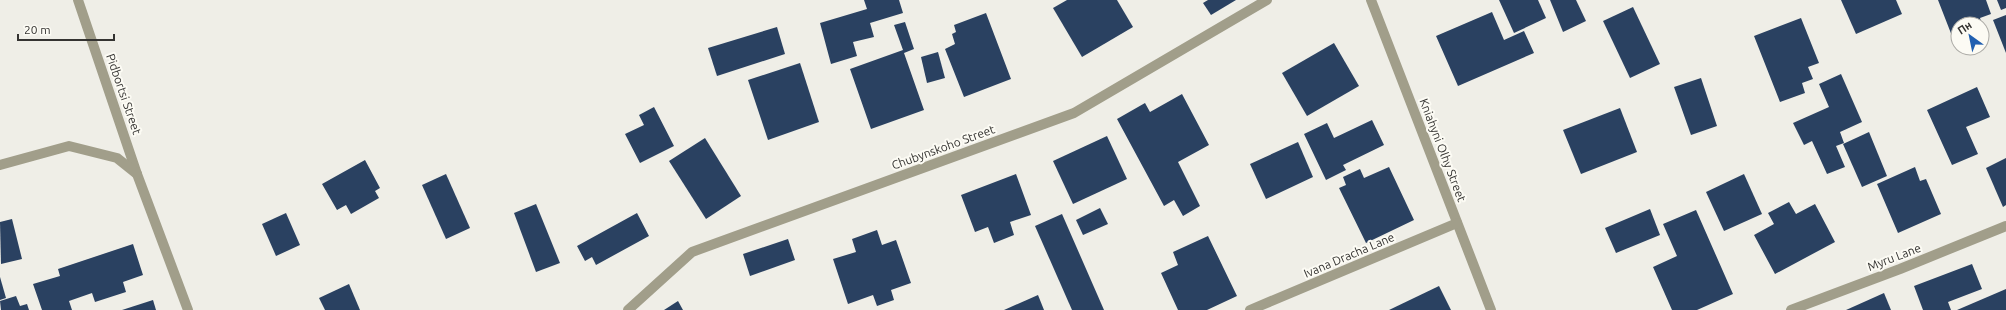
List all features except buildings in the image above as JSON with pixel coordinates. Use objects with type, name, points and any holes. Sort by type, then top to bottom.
[{"type":"street","name":"Pidbortsi Street","points":[[78,0],[138,174],[188,310]]},
{"type":"street","name":"Chubynskoho Street","points":[[628,310],[692,252],[1074,113],[1267,0]]},
{"type":"street","name":"Kniahyni Olhy Street","points":[[1371,0],[1491,310]]},
{"type":"street","points":[[0,165],[69,146],[117,158],[138,174]]},
{"type":"street","name":"Ivana Dracha Lane","points":[[1250,310],[1458,223]]},
{"type":"street","name":"Myru Lane","points":[[1791,310],[1900,269],[2006,226]]}]
